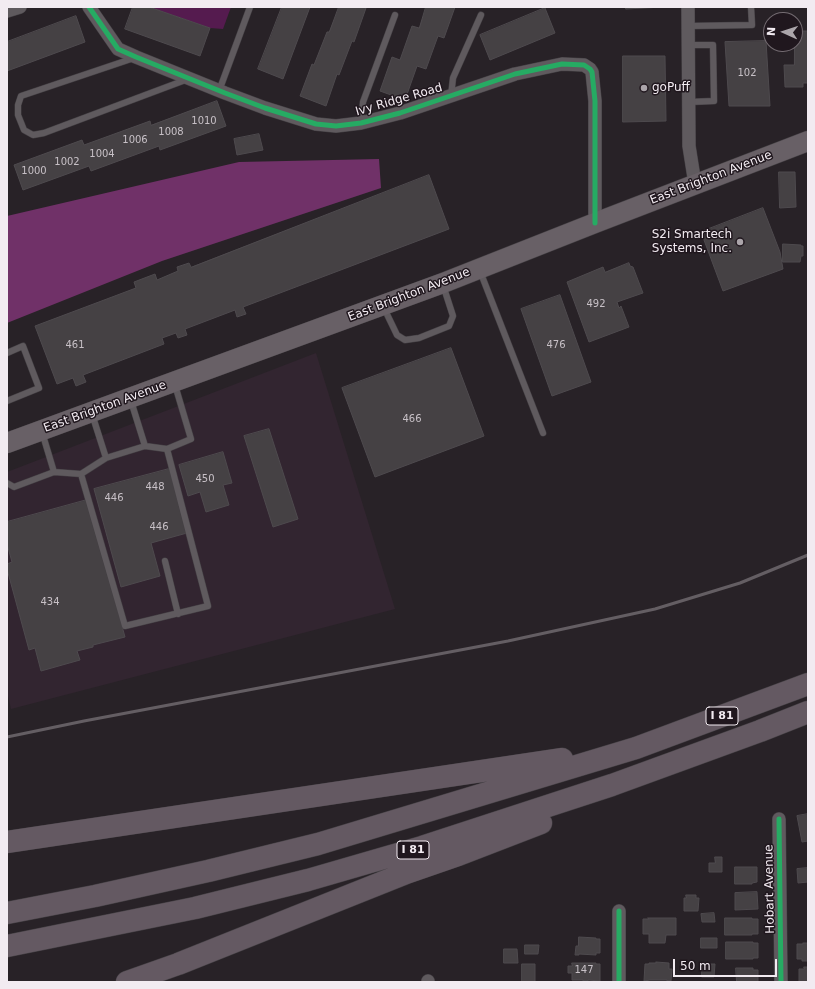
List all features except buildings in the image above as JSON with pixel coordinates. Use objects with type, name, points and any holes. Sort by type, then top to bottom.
[{"type":"highway","name":"I 81","points":[[7,914],[208,871],[318,844],[636,748],[808,684]]},
{"type":"highway","name":"I 81","points":[[7,946],[194,908],[308,880],[422,847],[612,785],[808,712]]},
{"type":"highway","points":[[7,842],[636,748]]},
{"type":"highway","points":[[127,982],[186,961],[406,873],[458,855],[542,822],[612,785]]},
{"type":"main road","name":"East Brighton Avenue","points":[[7,443],[443,283],[694,184],[808,141]]},
{"type":"street","points":[[7,11],[20,7]]},
{"type":"street","name":"Ivy Ridge Road","points":[[89,7],[118,48],[136,57],[219,91],[316,124],[336,126],[361,123],[400,113],[515,74],[562,64],[584,65],[592,72],[595,101],[595,223]]},
{"type":"street","points":[[688,7],[689,146],[694,184]]},
{"type":"street","name":"Hobart Avenue","points":[[779,819],[781,982]]},
{"type":"street","points":[[619,911],[619,982]]},
{"type":"lane","points":[[219,91],[250,7]]},
{"type":"lane","points":[[688,26],[752,25],[751,7]]},
{"type":"lane","points":[[361,123],[363,102],[395,15]]},
{"type":"lane","points":[[451,96],[453,78],[481,15]]},
{"type":"lane","points":[[688,45],[713,45],[714,101],[689,102]]},
{"type":"lane","points":[[136,57],[20,96],[18,115],[24,130],[33,135],[44,133],[189,79]]},
{"type":"lane","points":[[479,268],[543,433]]},
{"type":"lane","points":[[382,305],[397,335],[405,340],[419,338],[449,326],[452,316],[443,283]]},
{"type":"lane","points":[[7,353],[23,346],[39,388],[7,401]]},
{"type":"lane","points":[[7,483],[14,487],[54,472],[81,474],[106,458],[145,446],[167,449],[191,439],[174,382]]},
{"type":"lane","points":[[130,398],[145,446]]},
{"type":"lane","points":[[92,412],[106,458]]},
{"type":"lane","points":[[42,430],[54,472]]},
{"type":"lane","points":[[81,474],[125,626],[208,606],[167,449]]},
{"type":"lane","points":[[165,561],[178,614]]},
{"type":"shaded area","points":[[149,7],[231,7],[223,29],[210,28]]},
{"type":"shaded area","points":[[379,159],[381,188],[162,261],[7,323],[7,216],[239,162]]},
{"type":"shaded area","points":[[316,353],[395,609],[11,709],[7,692],[7,472]]},
{"type":"railway","points":[[7,737],[84,721],[508,641],[655,609],[740,583],[808,555]]},
{"type":"cycle path","points":[[89,7],[118,49],[225,93],[265,108],[316,124],[336,126],[361,123],[400,113],[515,74],[562,64],[584,65],[592,72],[595,101],[595,223]]},
{"type":"cycle path","points":[[779,819],[781,982]]},
{"type":"cycle path","points":[[619,911],[619,982]]},
{"type":"place","name":"goPuff","points":[[644,88]]},
{"type":"place","name":"S2i Smartech Systems, Inc.","points":[[740,242]]}]
